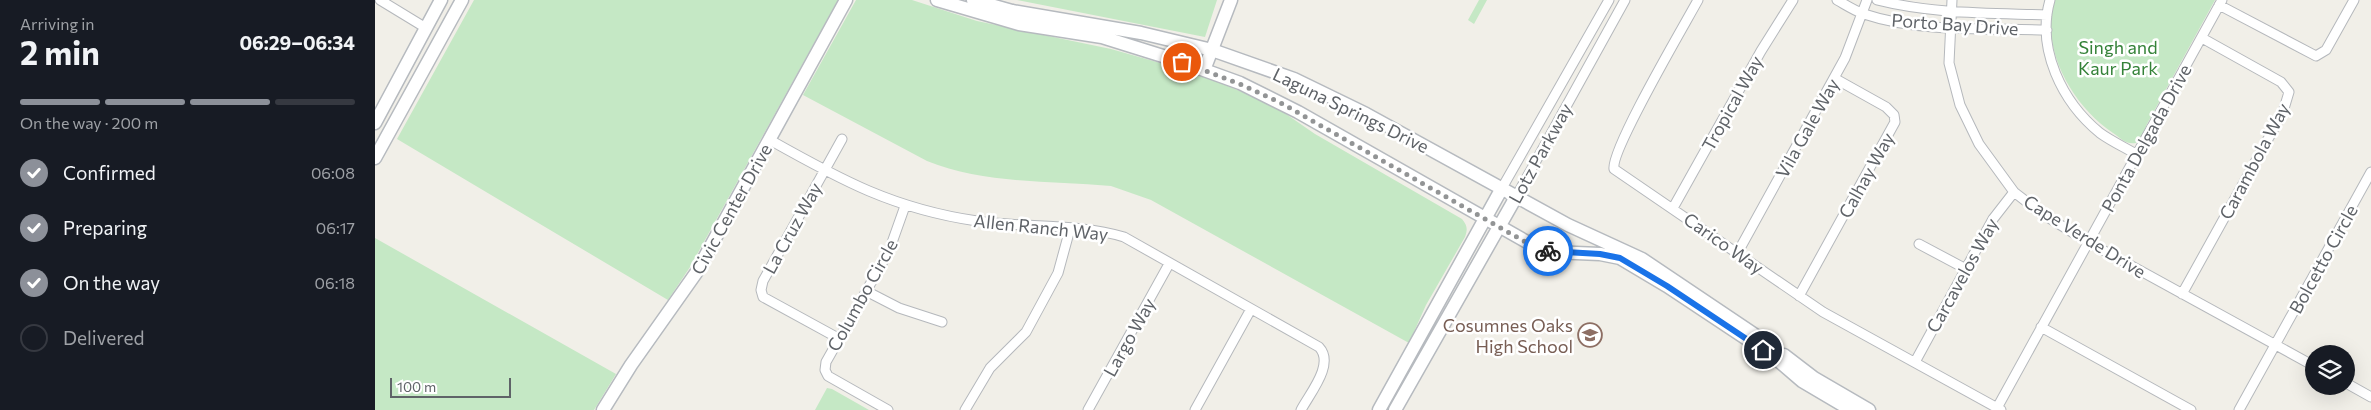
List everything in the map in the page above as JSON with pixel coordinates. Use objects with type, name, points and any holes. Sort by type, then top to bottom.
[{"type":"street","points":[[380,0],[426,28]]},
{"type":"street","points":[[375,123],[441,0]]},
{"type":"street","name":"Civic Center Drive","points":[[603,410],[631,365],[696,273],[846,0]]},
{"type":"street","name":"Laguna Springs Drive","points":[[937,0],[1019,24],[1102,37],[1205,70],[1240,84],[1298,112],[1546,250],[1600,254],[1620,258],[1659,281],[1774,357],[1802,381],[1851,410]]},
{"type":"street","name":"Laguna Springs Drive","points":[[973,0],[1012,11],[1141,33],[1212,50],[1268,69],[1337,99],[1568,225],[1655,267],[1776,348],[1814,378],[1869,410]]},
{"type":"street","points":[[1205,70],[1231,0]]},
{"type":"street","name":"Lotz Parkway","points":[[1379,410],[1609,0]]},
{"type":"street","name":"Lotz Parkway","points":[[1395,410],[1500,226],[1625,0]]},
{"type":"street","name":"Carico Way","points":[[1698,0],[1642,102],[1613,164],[1614,169],[1738,252],[1823,312],[1999,409]]},
{"type":"street","name":"Tropical Way","points":[[1673,208],[1761,51],[1793,0]]},
{"type":"street","name":"Porto Bay Drive","points":[[1837,0],[1863,13],[1895,22],[2047,30]]},
{"type":"street","name":"Vila Gale Way","points":[[1738,252],[1834,78],[1853,40],[1867,0]]},
{"type":"street","name":"Porto Bay Drive","points":[[1877,0],[1901,6],[1951,11],[2047,15]]},
{"type":"street","name":"Cape Verde Drive","points":[[1952,0],[1949,63],[1960,105],[1979,144],[2014,192],[2041,213],[2088,242],[2305,361]]},
{"type":"street","points":[[2050,0],[2047,30],[2049,49],[2058,80],[2075,109],[2101,133],[2136,154]]},
{"type":"street","points":[[2221,3],[2316,56],[2326,50],[2354,0]]},
{"type":"street","name":"Ponta Delgada Drive","points":[[1999,409],[2041,327],[2221,3]]},
{"type":"street","points":[[375,158],[458,4]]},
{"type":"street","name":"Carambola Way","points":[[2182,294],[2283,112],[2289,92],[2281,82],[2201,38]]},
{"type":"street","name":"Calhay Way","points":[[1799,296],[1895,122],[1894,115],[1886,107],[1834,78]]},
{"type":"street","name":"La Cruz Way","points":[[838,338],[763,297],[761,290],[763,280],[842,139]]},
{"type":"street","name":"Allen Ranch Way","points":[[770,140],[857,188],[905,206],[979,222],[1098,231],[1124,238],[1319,347],[1325,353],[1326,363],[1301,410]]},
{"type":"street","name":"Bolcetto Circle","points":[[2275,346],[2371,172]]},
{"type":"street","name":"Carcavelos Way","points":[[1915,362],[1999,209],[2014,192]]},
{"type":"street","name":"Columbo Circle","points":[[888,410],[828,376],[825,370],[826,362],[838,338],[889,251],[905,206]]},
{"type":"street","points":[[965,410],[990,368],[1026,332],[1059,273],[1070,229]]},
{"type":"street","points":[[1919,244],[1966,269]]},
{"type":"street","name":"Largo Way","points":[[1089,410],[1169,264]]},
{"type":"street","points":[[866,291],[899,308],[942,322]]},
{"type":"street","points":[[1195,410],[1251,309]]},
{"type":"street","points":[[2041,327],[2191,410]]},
{"type":"street","points":[[2239,410],[2275,346]]},
{"type":"street","points":[[2355,389],[2371,397]]},
{"type":"green space","points":[[474,0],[838,0],[690,267],[668,300],[397,139]]},
{"type":"green space","points":[[856,0],[912,0],[977,21],[1111,49],[1199,74],[1273,105],[1315,134],[1462,219],[1467,227],[1467,232],[1426,305],[1409,343],[1151,200],[1111,186],[994,178],[971,174],[927,161],[803,95]]},
{"type":"green space","points":[[1017,0],[1217,0],[1205,37]]},
{"type":"green space","points":[[1479,0],[1487,0],[1474,24],[1468,20]]},
{"type":"green space","name":"Singh and Kaur Park","points":[[2055,0],[2215,0],[2147,124],[2142,137],[2136,143],[2123,141],[2098,122],[2073,92],[2063,75],[2052,38],[2051,19]]},
{"type":"green space","points":[[375,238],[616,374],[594,410],[375,410]]},
{"type":"green space","points":[[827,388],[832,389],[869,410],[815,410]]},
{"type":"way so far","points":[[1182,62],[1240,84],[1281,103],[1529,244],[1548,251]]},
{"type":"place","name":"Cosumnes Oaks High School","points":[[1590,335]]},
{"type":"route","points":[[1548,251],[1600,254],[1620,258],[1667,286],[1763,350]]}]
